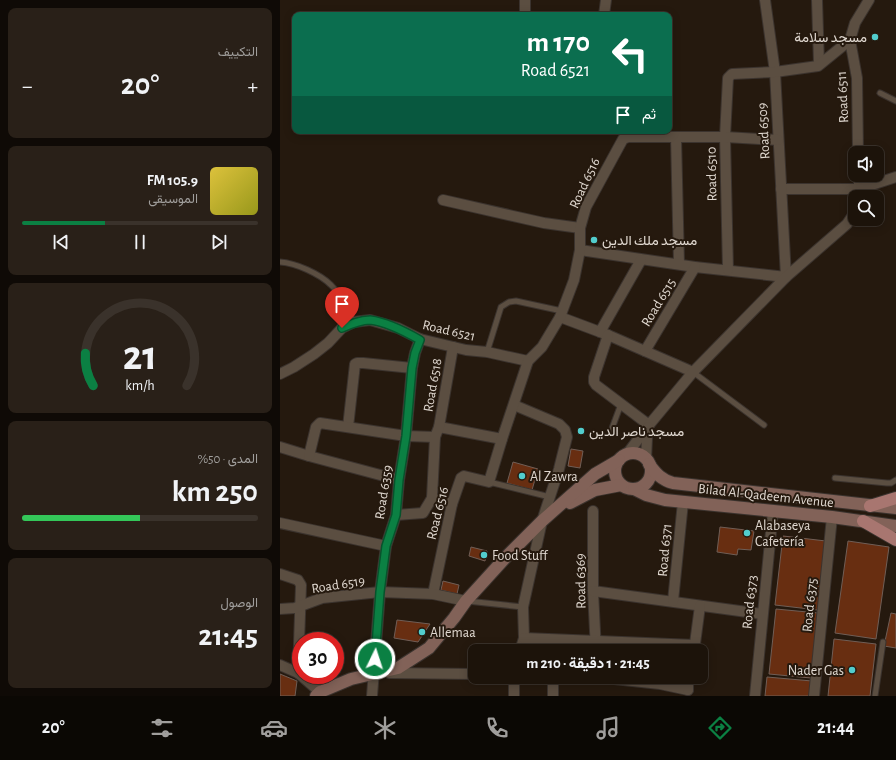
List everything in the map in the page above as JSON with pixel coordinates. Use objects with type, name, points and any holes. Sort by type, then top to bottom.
[{"type":"main road","points":[[870,506],[896,498]]},
{"type":"main road","points":[[863,521],[896,540]]},
{"type":"street","points":[[525,0],[525,12]]},
{"type":"street","points":[[604,12],[606,0]]},
{"type":"street","points":[[765,0],[774,72],[814,68],[850,40],[855,23],[866,1]]},
{"type":"street","points":[[817,0],[819,64]]},
{"type":"street","name":"Road 6511","points":[[850,40],[857,78],[858,146]]},
{"type":"street","name":"Road 6510","points":[[728,270],[725,137],[728,78],[732,74],[774,72]]},
{"type":"street","name":"Road 6509","points":[[774,72],[786,277]]},
{"type":"street","name":"Road 6516","points":[[433,594],[452,504],[462,476],[489,482],[528,361],[542,347],[561,314],[574,280],[580,250],[580,228],[586,207],[620,135],[628,137],[725,137],[778,140]]},
{"type":"street","points":[[676,137],[679,264]]},
{"type":"street","points":[[866,190],[896,177]]},
{"type":"street","points":[[781,189],[848,192]]},
{"type":"street","points":[[443,200],[544,223],[580,228]]},
{"type":"street","points":[[649,425],[646,438],[650,475],[644,485],[634,489],[629,489],[618,481],[615,473],[616,464],[693,372],[786,277],[848,222]]},
{"type":"street","points":[[580,250],[641,260],[786,277]]},
{"type":"street","points":[[641,260],[604,333],[594,377],[596,385],[649,425]]},
{"type":"street","name":"Road 6515","points":[[645,351],[695,267]]},
{"type":"street","points":[[561,314],[693,372]]},
{"type":"street","name":"Road 6521","points":[[280,374],[314,354],[328,343],[342,328],[354,322],[370,320],[398,328],[420,340],[528,361]]},
{"type":"street","name":"Road 6359","points":[[372,696],[375,673],[380,592],[386,546],[396,515],[399,480],[406,436],[412,368],[415,353],[420,340]]},
{"type":"street","name":"Road 6518","points":[[432,498],[435,469],[435,437],[439,427],[454,347]]},
{"type":"street","points":[[348,427],[354,367],[357,363],[412,368]]},
{"type":"street","points":[[514,405],[560,424],[565,430],[567,437],[542,521],[523,607],[524,638],[522,644]]},
{"type":"street","points":[[309,456],[318,425],[322,423],[406,436],[435,437]]},
{"type":"street","name":"Road 6518","points":[[439,427],[502,439]]},
{"type":"street","points":[[280,446],[309,456],[399,480]]},
{"type":"street","points":[[308,684],[318,694],[351,679],[398,668],[418,656],[429,648],[466,601],[506,557],[542,521],[595,474],[623,457],[638,454],[648,462]]},
{"type":"street","name":"Bilad Al-Qadeem Avenue","points":[[648,462],[658,476],[665,481],[673,483],[896,508]]},
{"type":"street","points":[[542,521],[584,495],[601,488],[621,484]]},
{"type":"street","name":"Bilad Al-Qadeem Avenue","points":[[634,489],[657,498],[683,502],[832,517],[896,526]]},
{"type":"street","points":[[396,515],[422,513],[432,498],[452,504]]},
{"type":"street","name":"Road 6371","points":[[673,601],[683,502]]},
{"type":"street","name":"Road 6369","points":[[593,511],[593,591],[596,644]]},
{"type":"street","name":"Road 6373","points":[[755,696],[773,511]]},
{"type":"street","name":"Road 6375","points":[[814,696],[832,517]]},
{"type":"street","points":[[280,523],[386,546]]},
{"type":"street","name":"Road 6519","points":[[280,574],[300,582],[299,632]]},
{"type":"street","points":[[593,591],[762,614]]},
{"type":"street","name":"Road 6519","points":[[280,609],[300,606],[322,598],[380,592],[433,594],[466,601]]},
{"type":"street","points":[[695,644],[700,606]]},
{"type":"street","points":[[524,638],[596,640],[645,644]]},
{"type":"street","points":[[280,665],[292,670]]},
{"type":"street","points":[[375,673],[468,674]]},
{"type":"street","points":[[514,684],[514,696]]},
{"type":"street","points":[[550,684],[553,696]]},
{"type":"street","points":[[655,684],[672,686],[691,693]]},
{"type":"street","points":[[667,696],[672,686]]},
{"type":"lane","points":[[880,93],[896,100]]},
{"type":"lane","points":[[280,262],[311,271],[331,285],[354,322]]},
{"type":"lane","points":[[486,352],[501,307],[505,304],[516,301],[561,314]]},
{"type":"lane","points":[[693,372],[764,425]]},
{"type":"lane","points":[[611,431],[621,404]]},
{"type":"lane","points":[[835,478],[887,483],[891,483],[896,480]]},
{"type":"lane","points":[[489,482],[550,498]]},
{"type":"lane","points":[[466,601],[523,607]]},
{"type":"lane","points":[[875,696],[883,642]]},
{"type":"building","points":[[571,449],[583,451],[580,468],[568,466]]},
{"type":"building","name":"Al Zawra","points":[[513,462],[538,469],[532,490],[507,483]]},
{"type":"building","points":[[720,527],[754,531],[751,550],[738,549],[737,555],[717,552]]},
{"type":"building","points":[[783,536],[826,541],[818,610],[775,605]]},
{"type":"building","points":[[848,541],[889,547],[876,639],[835,633]]},
{"type":"building","points":[[471,547],[487,551],[485,561],[469,556]]},
{"type":"building","points":[[443,581],[459,585],[457,594],[441,590]]},
{"type":"building","points":[[776,609],[818,613],[811,678],[769,674]]},
{"type":"building","points":[[891,613],[896,614],[896,648],[884,646]]},
{"type":"building","points":[[397,620],[430,624],[418,642],[394,638]]},
{"type":"building","name":"Nader Gas","points":[[834,639],[876,644],[870,696],[828,696]]},
{"type":"building","points":[[280,674],[292,679],[292,684],[297,684],[295,696],[280,696]]},
{"type":"building","points":[[767,677],[812,681],[810,696],[765,696]]},
{"type":"place","name":"مسجد سلامة","points":[[875,37]]},
{"type":"place","name":"مسجد ملك الدين","points":[[594,240]]},
{"type":"place","name":"مسجد ناصر الدين","points":[[581,431]]},
{"type":"place","name":"Al Zawra","points":[[522,476]]},
{"type":"place","name":"Alabaseya Cafetería","points":[[747,533]]},
{"type":"place","name":"Food Stuff","points":[[484,555]]},
{"type":"place","name":"Allemaa","points":[[422,632]]},
{"type":"place","name":"Nader Gas","points":[[852,670]]},
{"type":"route","points":[[342,328],[354,322],[370,320],[398,328],[420,340],[415,353],[412,368],[407,427],[399,480],[396,515],[386,546],[380,592],[375,659]]}]
